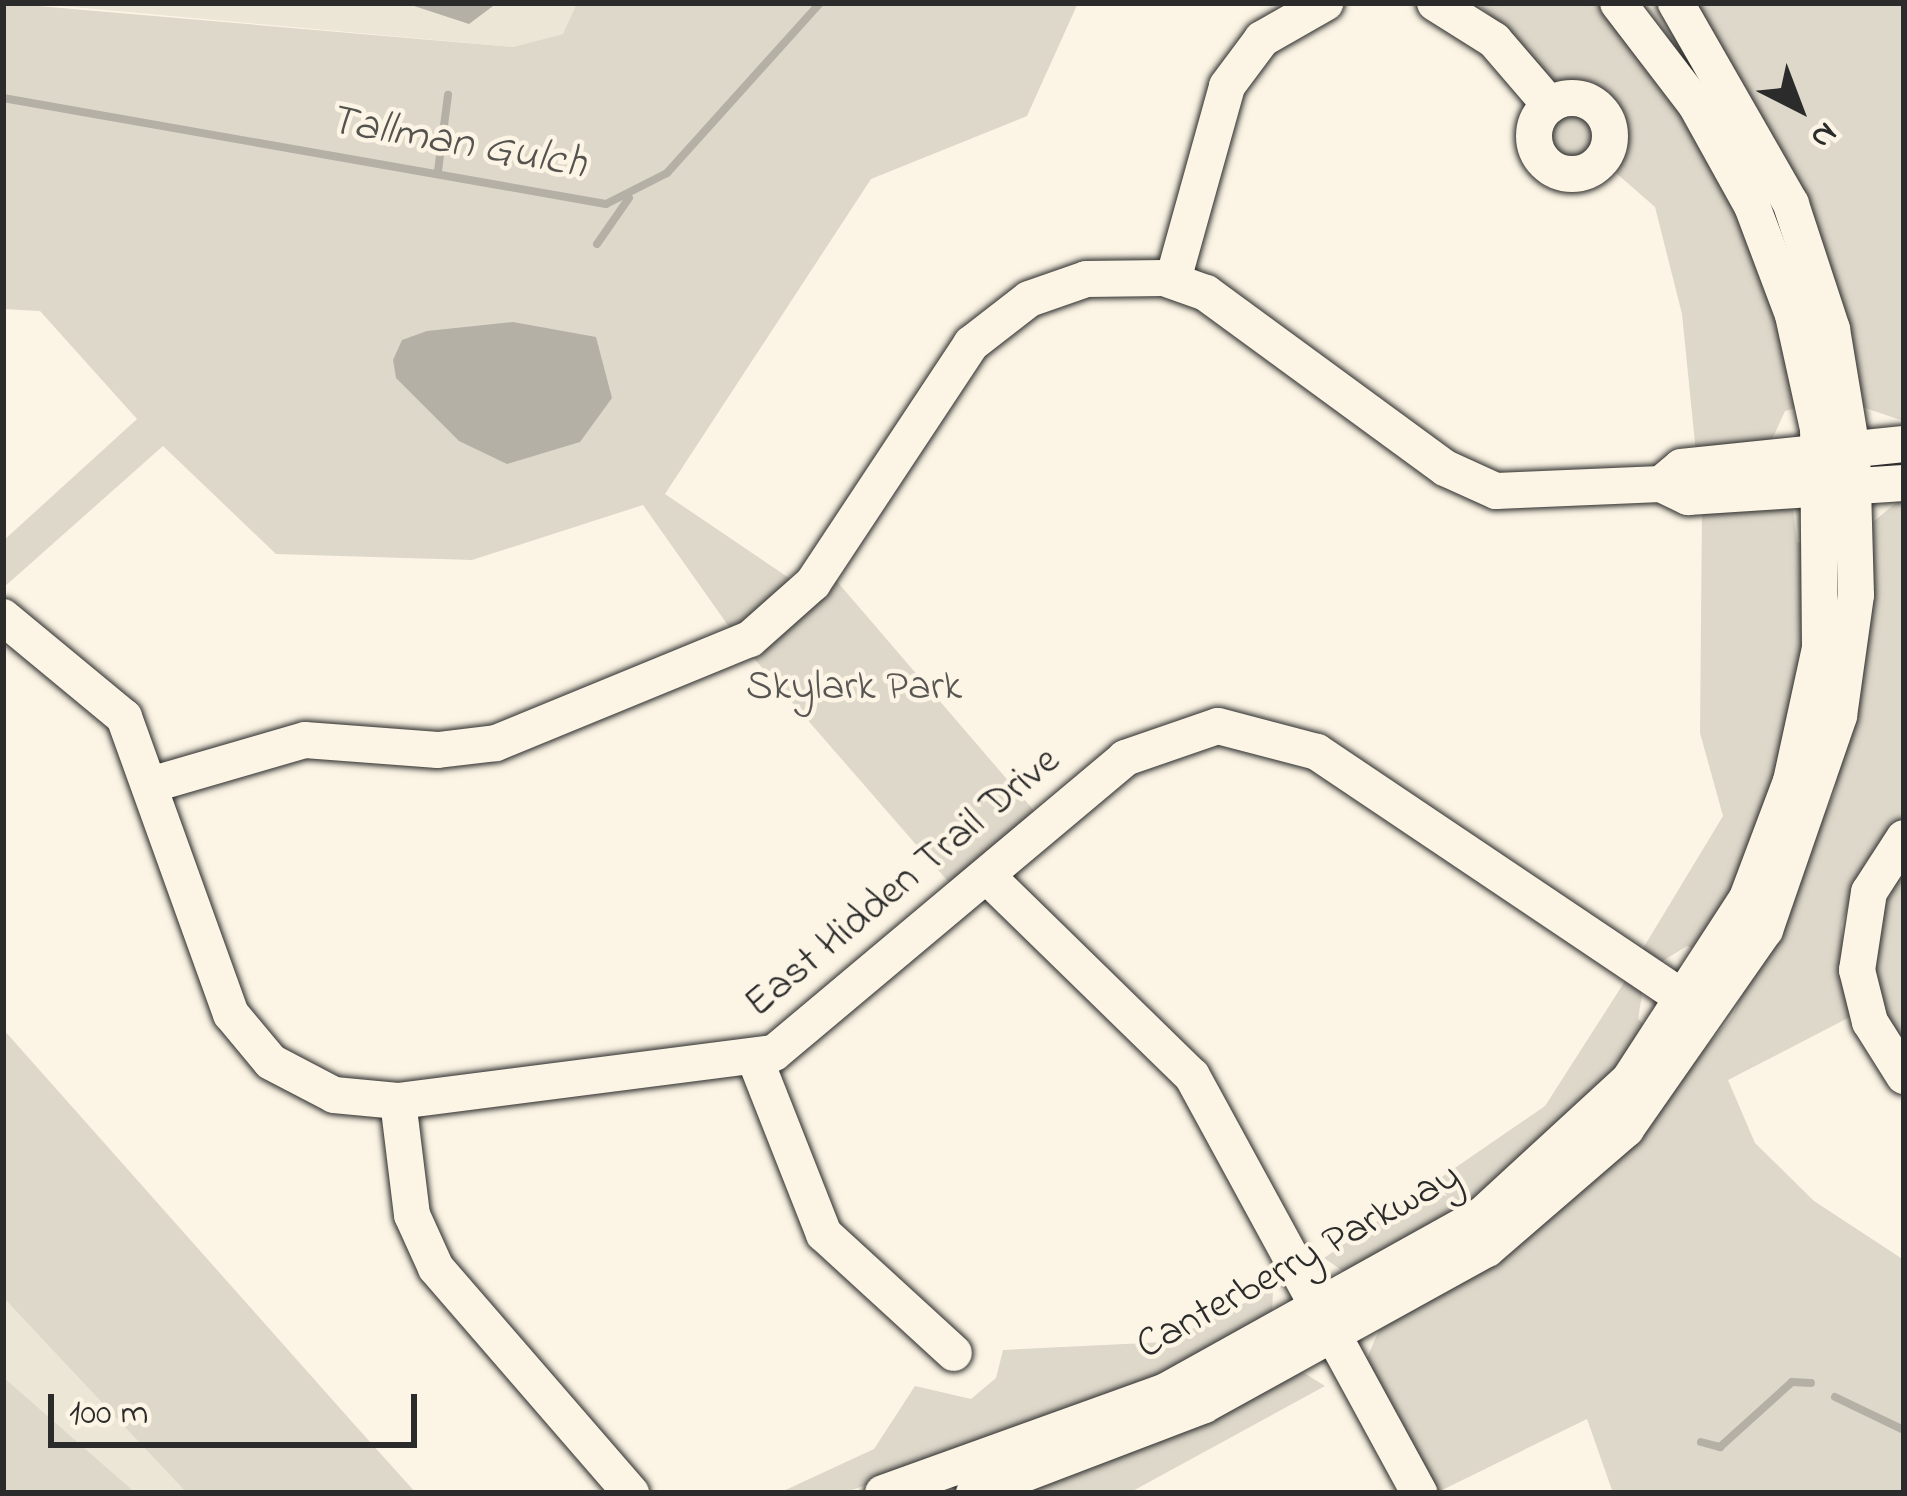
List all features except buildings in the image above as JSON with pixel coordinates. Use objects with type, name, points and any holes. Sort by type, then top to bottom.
[{"type":"street","points":[[1173,280],[1227,86],[1262,40],[1325,3]]},
{"type":"street","points":[[1435,3],[1494,40],[1550,105]]},
{"type":"street","name":"Canterberry Parkway","points":[[883,1493],[1153,1396],[1326,1324],[1523,1184],[1610,1102],[1688,1001],[1762,865],[1800,750],[1823,631],[1838,469],[1766,236],[1696,105],[1618,3]]},
{"type":"street","name":"Canterberry Parkway","points":[[974,1493],[1154,1427],[1326,1324],[1545,1206],[1626,1129],[1725,1000],[1793,866],[1834,739],[1856,596],[1804,237],[1750,118],[1676,3]]},
{"type":"street","points":[[157,783],[305,740],[438,750],[496,742],[750,639],[813,583],[963,354],[999,319],[1086,279],[1173,280],[1239,313],[1470,483],[1529,496],[1660,484],[1681,467],[1838,469],[1904,483]]},
{"type":"street","points":[[1838,469],[1904,444]]},
{"type":"street","name":"East Hidden Trail Drive","points":[[3,617],[105,694],[157,783],[246,1037],[310,1087],[398,1101],[755,1060],[813,1027],[1136,751],[1191,729],[1249,728],[1317,752],[1688,1001]]},
{"type":"street","points":[[1904,838],[1865,904],[1858,987],[1904,1076]]},
{"type":"street","points":[[988,877],[1059,957],[1182,1062],[1419,1493]]},
{"type":"street","points":[[755,1060],[814,1220],[954,1353]]},
{"type":"street","points":[[398,1101],[412,1215],[436,1268],[631,1493]]},
{"type":"shaded area","points":[[29,3],[577,3],[564,34],[513,47]]},
{"type":"shaded area","points":[[405,3],[497,3],[469,24]]},
{"type":"shaded area","points":[[513,322],[596,337],[612,398],[580,442],[507,464],[459,441],[396,378],[393,360],[402,340],[427,331]]},
{"type":"shaded area","points":[[3,1297],[177,1471],[187,1493],[3,1493]]},
{"type":"green space","points":[[3,3],[513,47],[563,34],[577,3],[1078,3],[1027,116],[871,179],[665,494],[792,580],[732,631],[643,505],[472,560],[276,554],[163,446],[3,588],[3,541],[137,419],[40,311],[3,309]]},
{"type":"green space","points":[[1478,3],[1598,3],[1700,138],[1766,277],[1800,407],[1785,411],[1769,446],[1696,453],[1682,314],[1655,207],[1616,173],[1628,151],[1625,113],[1592,82],[1553,80]]},
{"type":"green space","points":[[1693,3],[1904,3],[1904,421],[1862,407],[1807,208]]},
{"type":"green space","points":[[1572,108],[1592,116],[1600,136],[1592,156],[1572,164],[1552,156],[1544,136],[1552,116]]},
{"type":"green space","points":[[1904,496],[1904,816],[1865,862],[1841,925],[1850,1017],[1728,1080],[1755,1143],[1814,1201],[1904,1260],[1904,1493],[1613,1493],[1587,1419],[1436,1493],[1365,1363],[1379,1330],[1571,1202],[1732,1017],[1835,792],[1873,522]]},
{"type":"green space","points":[[1793,509],[1797,542],[1811,544],[1812,585],[1794,715],[1749,858],[1700,952],[1687,946],[1661,962],[1642,950],[1723,816],[1700,733],[1702,511]]},
{"type":"green space","name":"Skylark Park","points":[[834,578],[1036,813],[952,886],[751,655]]},
{"type":"green space","points":[[1904,863],[1904,1052],[1874,987],[1876,927]]},
{"type":"green space","points":[[1627,978],[1643,989],[1638,1019],[1650,1029],[1613,1077],[1482,1197],[1350,1276],[1324,1258],[1545,1106]]},
{"type":"green space","points":[[3,1029],[416,1493],[187,1493],[3,1297]]},
{"type":"green space","points":[[1273,1289],[1272,1319],[1139,1386],[844,1493],[779,1493],[874,1449],[915,1386],[971,1399],[996,1378],[1003,1350],[1166,1342]]},
{"type":"green space","points":[[1301,1371],[1325,1386],[1129,1493],[1015,1493]]},
{"type":"green space","points":[[3,1377],[131,1489],[127,1493],[3,1493]]},
{"type":"waterway","name":"Tallman Gulch","points":[[3,98],[606,204],[667,173],[820,3]]},
{"type":"waterway","points":[[438,171],[448,95]]},
{"type":"waterway","points":[[597,244],[629,198]]},
{"type":"waterway","points":[[1701,1442],[1720,1447],[1792,1382],[1811,1383]]},
{"type":"waterway","points":[[1835,1397],[1904,1430]]}]
